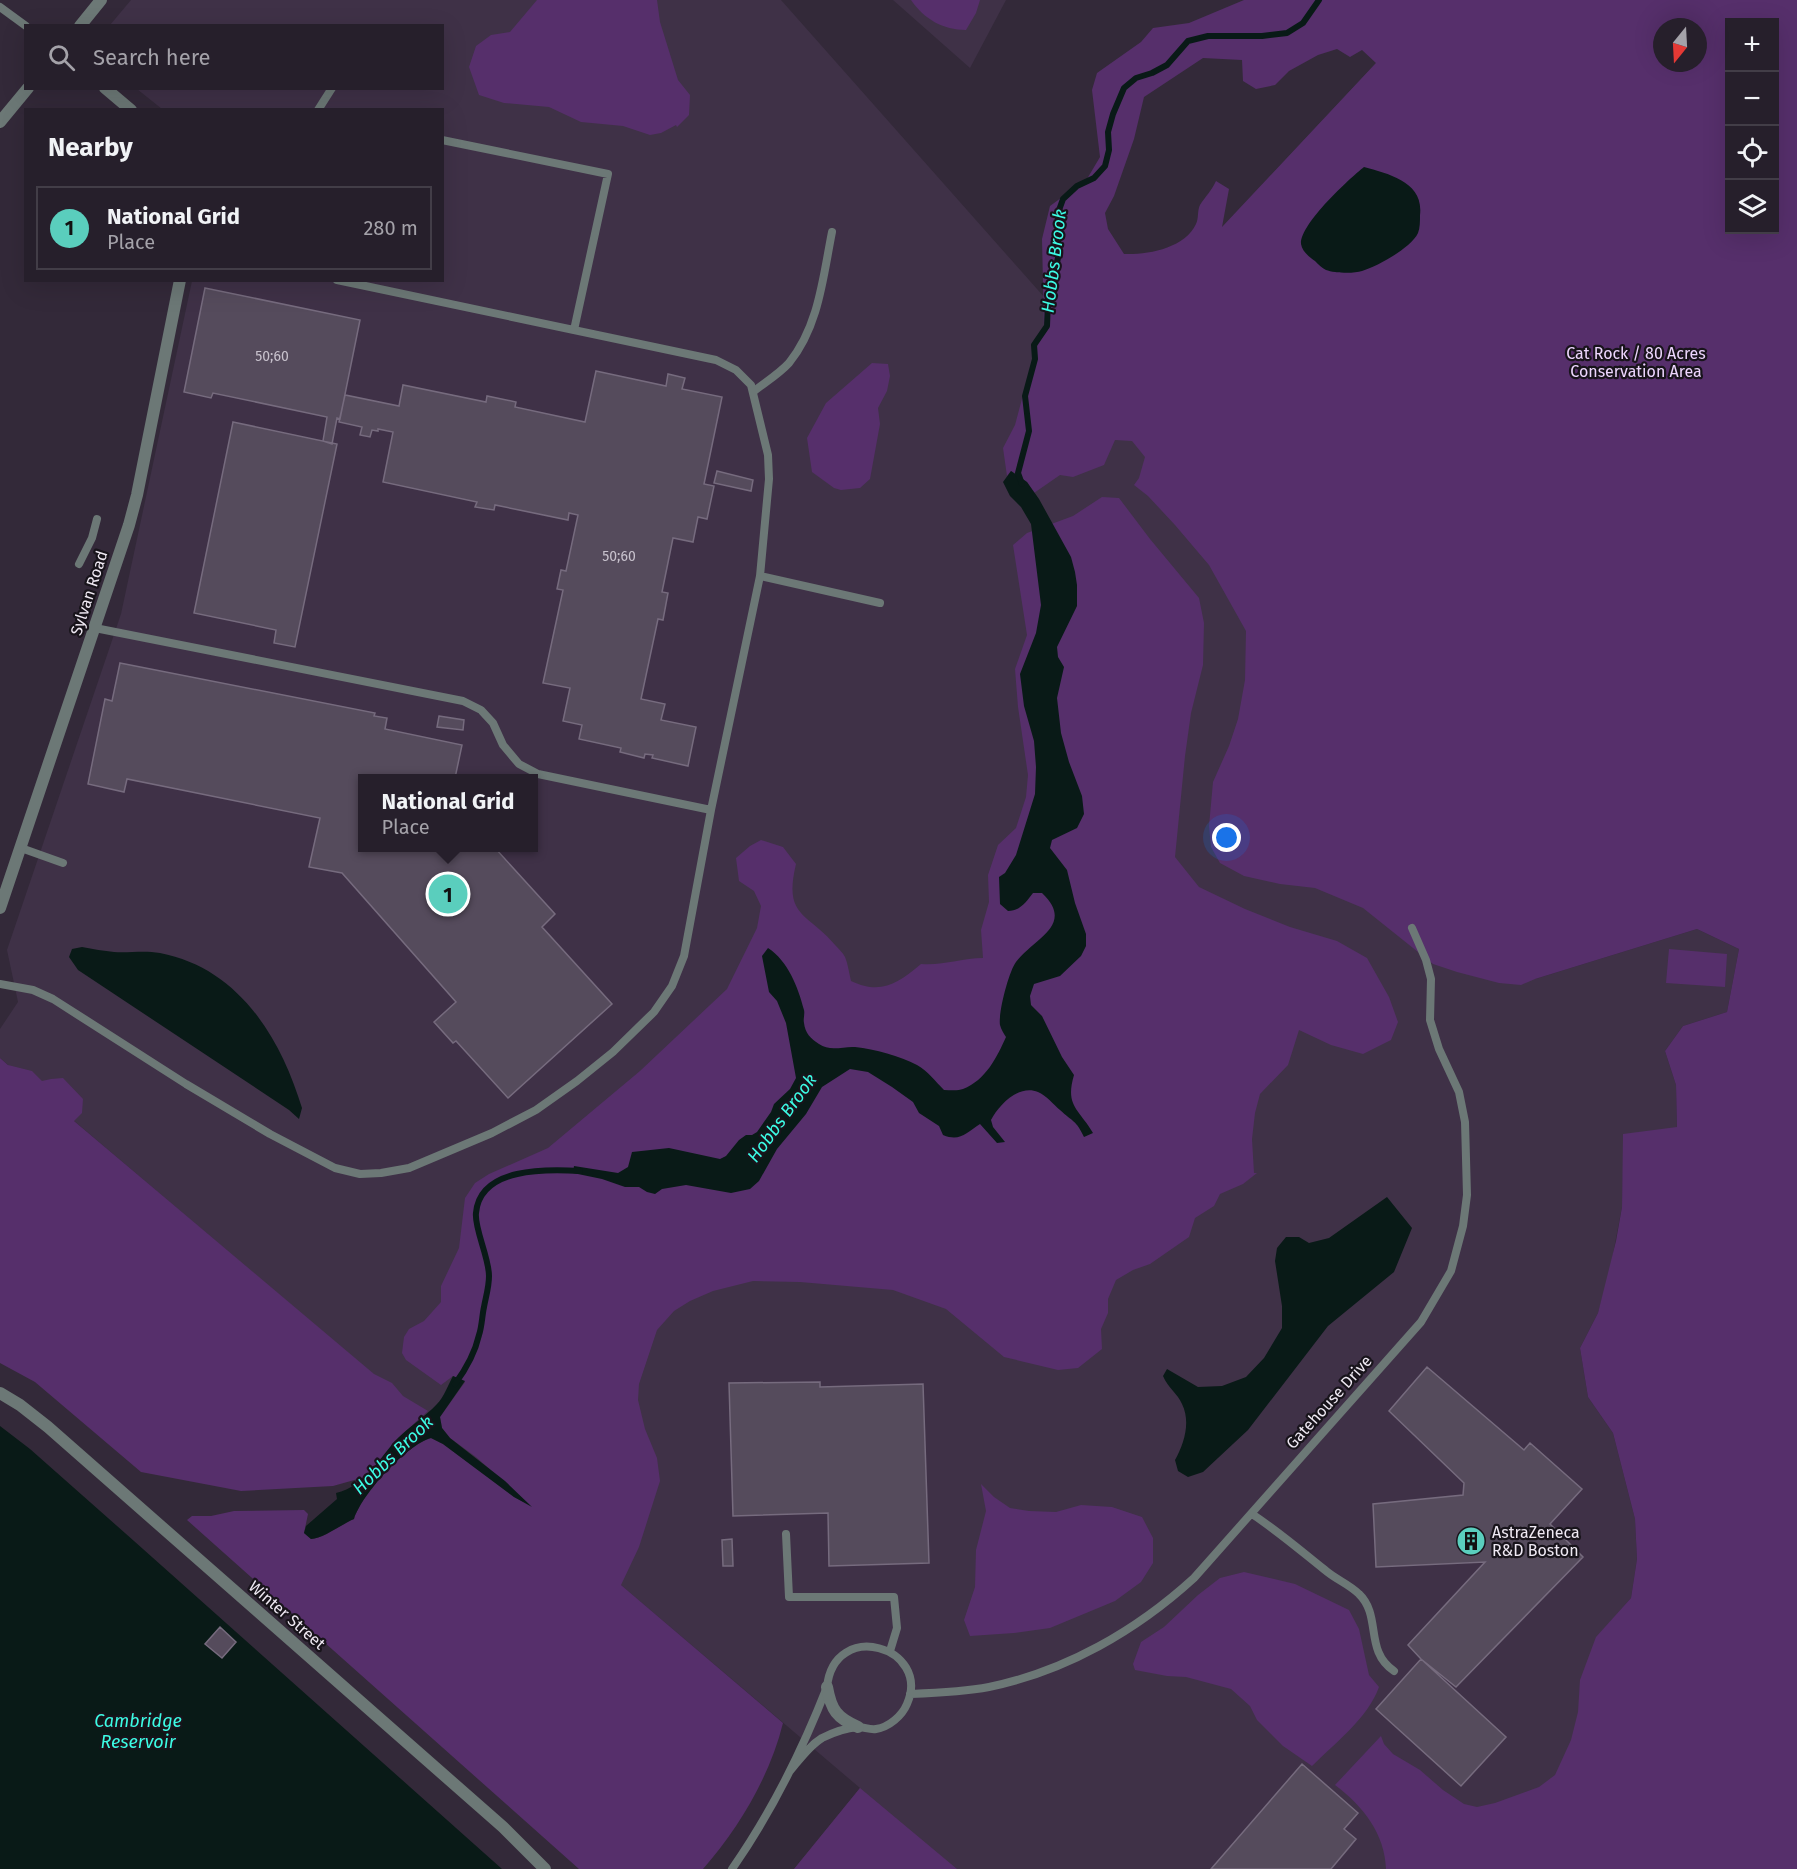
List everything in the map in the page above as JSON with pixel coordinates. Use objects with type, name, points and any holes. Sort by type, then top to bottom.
[{"type":"street","points":[[82,24],[101,0]]},
{"type":"street","points":[[0,122],[26,90]]},
{"type":"street","points":[[107,90],[129,108]]},
{"type":"street","name":"Sylvan Road","points":[[0,908],[95,628],[137,495],[180,282]]},
{"type":"street","name":"Winter Street","points":[[0,1393],[20,1405],[83,1458],[494,1819],[545,1869]]},
{"type":"street","points":[[827,1687],[833,1710],[844,1721],[858,1727]]},
{"type":"lane","points":[[0,7],[24,25]]},
{"type":"lane","points":[[319,108],[331,90]]},
{"type":"lane","points":[[444,140],[608,174],[574,330]]},
{"type":"lane","points":[[753,392],[788,364],[806,338],[814,319],[832,232]]},
{"type":"lane","points":[[0,984],[33,990],[53,999],[227,1109],[306,1154],[335,1168],[360,1174],[409,1168],[492,1133],[536,1110],[595,1066],[654,1012],[672,986],[684,956],[711,810],[760,576],[769,479],[768,455],[751,385],[736,370],[716,360],[346,282]]},
{"type":"lane","points":[[80,564],[92,538],[97,519]]},
{"type":"lane","points":[[760,576],[880,603]]},
{"type":"lane","points":[[95,628],[463,701],[481,710],[493,723],[503,745],[519,764],[538,774],[711,810]]},
{"type":"lane","points":[[21,848],[63,863]]},
{"type":"lane","name":"Gatehouse Drive","points":[[910,1694],[988,1687],[1048,1670],[1087,1653],[1129,1629],[1169,1601],[1194,1578],[1252,1514],[1421,1322],[1451,1271],[1463,1227],[1467,1195],[1465,1122],[1459,1092],[1439,1049],[1430,1020],[1431,979],[1426,960],[1412,928]]},
{"type":"lane","points":[[1252,1514],[1284,1535],[1327,1572],[1359,1594],[1366,1603],[1372,1620],[1374,1640],[1379,1655],[1385,1665],[1394,1671]]},
{"type":"lane","points":[[786,1534],[789,1597],[894,1597],[897,1628],[890,1652]]},
{"type":"lane","points":[[732,1869],[806,1740],[835,1662],[846,1652],[866,1646],[890,1652],[906,1667],[910,1694],[903,1711],[896,1719],[884,1727],[874,1729],[858,1727],[839,1731],[823,1738],[809,1748],[790,1771]]},
{"type":"shaded area","points":[[131,0],[781,0],[1099,359],[1376,63],[1535,979],[1697,929],[1739,949],[1727,1012],[1683,1026],[1665,1051],[1676,1085],[1677,1127],[1623,1172],[1622,1207],[1609,1275],[1598,1313],[1580,1348],[1588,1397],[1613,1433],[1635,1519],[1637,1559],[1631,1598],[1596,1638],[1618,1869],[794,1869],[860,1788],[0,1058],[0,1029],[18,1002],[7,950],[121,614],[192,282],[444,282],[444,108],[161,108],[138,90],[444,90],[444,24],[111,24]]},
{"type":"shaded area","points":[[893,0],[1006,0],[970,68]]},
{"type":"green space","points":[[537,0],[657,0],[660,22],[678,80],[690,95],[689,115],[677,127],[676,125],[661,133],[650,135],[623,126],[581,122],[549,107],[504,103],[479,95],[469,67],[476,46],[491,35],[510,32]]},
{"type":"green space","points":[[911,0],[980,0],[976,13],[966,30],[942,26],[922,13]]},
{"type":"green space","name":"Cat Rock / 80 Acres Conservation Area","points":[[1244,0],[1797,0],[1797,1869],[1386,1869],[1382,1844],[1371,1822],[1355,1802],[1335,1785],[1381,1736],[1384,1744],[1393,1754],[1420,1770],[1464,1804],[1477,1807],[1539,1787],[1555,1775],[1571,1740],[1578,1712],[1580,1680],[1596,1637],[1631,1598],[1637,1559],[1635,1519],[1613,1433],[1588,1397],[1580,1348],[1598,1313],[1616,1241],[1622,1207],[1623,1134],[1677,1127],[1676,1085],[1665,1051],[1683,1026],[1727,1012],[1739,949],[1697,929],[1521,985],[1499,983],[1433,964],[1363,908],[1315,888],[1280,884],[1244,876],[1220,863],[1211,847],[1209,826],[1213,782],[1238,719],[1245,680],[1246,631],[1209,565],[1148,496],[1134,485],[1139,478],[1145,457],[1132,441],[1115,440],[1104,465],[1073,477],[1060,475],[1034,493],[1027,482],[1011,471],[1007,476],[1003,448],[1015,425],[1034,354],[1044,328],[1042,239],[1050,206],[1087,179],[1100,157],[1092,90],[1097,73],[1141,42],[1153,28],[1189,23]],"holes":[[[1337,49],[1350,57],[1362,50],[1376,63],[1222,227],[1229,189],[1216,181],[1200,205],[1196,224],[1183,239],[1154,251],[1124,254],[1108,229],[1105,213],[1114,196],[1134,139],[1144,97],[1203,58],[1242,60],[1243,81],[1256,89],[1275,85],[1289,71],[1318,55]]]},
{"type":"green space","points":[[872,363],[888,364],[890,376],[887,391],[878,408],[880,424],[870,479],[860,488],[841,490],[834,488],[812,472],[807,438],[826,403]]},
{"type":"green space","points":[[1102,497],[1119,498],[1199,598],[1204,623],[1203,665],[1191,713],[1175,857],[1199,887],[1290,927],[1337,941],[1367,958],[1389,997],[1398,1022],[1391,1040],[1363,1054],[1331,1045],[1299,1030],[1288,1065],[1260,1094],[1252,1139],[1254,1173],[1257,1173],[1243,1184],[1220,1194],[1214,1206],[1195,1218],[1189,1237],[1150,1264],[1133,1270],[1116,1280],[1108,1299],[1108,1313],[1101,1329],[1102,1349],[1078,1368],[1058,1370],[1004,1357],[946,1309],[893,1290],[800,1282],[753,1281],[713,1291],[674,1311],[657,1330],[639,1384],[638,1400],[645,1429],[657,1458],[660,1481],[639,1547],[621,1585],[783,1723],[770,1762],[752,1801],[729,1836],[703,1869],[579,1869],[187,1520],[192,1516],[211,1516],[234,1511],[304,1510],[308,1514],[304,1533],[311,1539],[316,1538],[354,1519],[366,1497],[386,1472],[410,1450],[431,1438],[443,1444],[514,1497],[530,1505],[476,1457],[450,1438],[442,1428],[440,1417],[465,1382],[453,1376],[441,1385],[406,1360],[402,1353],[404,1337],[409,1329],[424,1321],[441,1302],[441,1286],[459,1248],[465,1198],[475,1183],[489,1174],[548,1148],[640,1071],[727,989],[757,928],[761,906],[754,891],[739,881],[736,858],[761,840],[783,847],[796,864],[793,895],[796,905],[843,954],[851,981],[871,987],[880,987],[896,982],[921,964],[983,958],[981,930],[989,902],[988,875],[998,845],[1016,828],[1026,797],[1028,775],[1015,669],[1027,635],[1013,545],[1027,533],[1073,516]]},
{"type":"green space","points":[[1669,949],[1727,954],[1725,987],[1666,983]]},
{"type":"green space","points":[[0,1058],[8,1065],[32,1071],[42,1081],[63,1078],[83,1099],[82,1113],[74,1121],[374,1374],[392,1383],[403,1396],[428,1411],[396,1440],[380,1462],[365,1477],[333,1486],[241,1491],[141,1472],[35,1382],[0,1363]]},
{"type":"green space","points":[[981,1484],[1010,1508],[1056,1512],[1081,1505],[1112,1507],[1142,1517],[1153,1538],[1153,1563],[1141,1582],[1115,1601],[1050,1628],[970,1636],[964,1620],[975,1587],[976,1550],[986,1511]]},
{"type":"green space","points":[[1244,1572],[1295,1584],[1349,1610],[1359,1629],[1369,1675],[1379,1687],[1359,1720],[1312,1766],[1283,1746],[1257,1720],[1250,1706],[1231,1689],[1186,1677],[1135,1670],[1133,1664],[1141,1642],[1164,1627],[1220,1578]]},
{"type":"green space","points":[[860,1788],[957,1869],[794,1869]]},
{"type":"water","points":[[1364,167],[1394,177],[1411,187],[1420,204],[1418,233],[1409,245],[1369,269],[1349,273],[1326,270],[1304,251],[1301,244],[1303,235],[1326,202]]},
{"type":"water","points":[[1011,471],[1027,482],[1039,499],[1071,557],[1077,585],[1077,606],[1057,647],[1058,657],[1064,667],[1057,698],[1061,733],[1082,796],[1084,814],[1077,828],[1052,840],[1050,848],[1067,870],[1086,934],[1086,946],[1081,956],[1060,976],[1034,984],[1030,996],[1031,1005],[1042,1016],[1062,1057],[1074,1075],[1072,1100],[1093,1133],[1084,1137],[1076,1124],[1047,1098],[1031,1090],[1010,1097],[991,1120],[993,1127],[1005,1142],[997,1143],[980,1124],[963,1136],[949,1137],[943,1135],[939,1126],[919,1113],[913,1102],[892,1087],[868,1072],[850,1069],[822,1087],[806,1114],[777,1149],[759,1181],[750,1189],[731,1193],[686,1185],[662,1189],[655,1194],[639,1187],[625,1187],[573,1173],[574,1166],[618,1173],[628,1167],[632,1152],[669,1148],[720,1159],[726,1156],[739,1140],[757,1132],[774,1104],[790,1089],[796,1078],[786,1023],[777,1001],[769,992],[762,956],[768,948],[787,967],[799,992],[807,1033],[823,1046],[863,1048],[887,1053],[925,1070],[944,1090],[961,1090],[971,1085],[995,1060],[1006,1037],[1000,1027],[1000,1019],[1010,974],[1023,954],[1048,931],[1055,914],[1051,904],[1042,893],[1033,893],[1022,905],[1012,911],[1008,911],[1000,904],[999,877],[1005,873],[1016,855],[1035,794],[1034,741],[1024,706],[1020,674],[1036,633],[1041,605],[1031,524],[1021,507],[1010,496],[1003,482]]},
{"type":"water","points":[[82,947],[114,952],[160,953],[188,961],[212,973],[252,1009],[268,1031],[293,1081],[302,1108],[299,1119],[289,1110],[78,970],[69,957],[72,949]]},
{"type":"water","points":[[1387,1197],[1412,1228],[1394,1272],[1328,1326],[1248,1430],[1203,1472],[1188,1477],[1178,1471],[1175,1460],[1184,1440],[1186,1418],[1180,1400],[1163,1376],[1167,1369],[1198,1387],[1222,1386],[1246,1377],[1264,1358],[1282,1328],[1282,1306],[1275,1261],[1277,1248],[1286,1237],[1299,1237],[1309,1243],[1329,1238]]},
{"type":"water","points":[[453,1376],[465,1381],[440,1417],[442,1428],[450,1438],[505,1481],[532,1507],[514,1497],[443,1444],[431,1438],[410,1450],[386,1472],[366,1497],[354,1519],[316,1538],[311,1539],[304,1533],[306,1526],[337,1499],[336,1493],[364,1478],[398,1438],[437,1404]]},
{"type":"water","name":"Cambridge Reservoir","points":[[0,1426],[30,1449],[502,1869],[0,1869]]},
{"type":"building","points":[[205,288],[360,320],[340,419],[337,418],[332,444],[323,441],[327,417],[213,393],[211,398],[184,392]]},
{"type":"building","points":[[596,371],[666,386],[668,374],[685,378],[682,389],[722,397],[704,484],[714,486],[707,519],[698,517],[693,542],[673,538],[662,592],[668,593],[663,620],[658,619],[641,699],[665,704],[661,720],[696,727],[688,766],[652,758],[653,755],[645,754],[644,758],[620,752],[621,748],[579,739],[582,725],[563,721],[570,688],[543,683],[563,590],[557,589],[561,570],[566,571],[578,515],[569,513],[568,520],[495,505],[494,510],[475,507],[477,502],[383,482],[393,432],[372,430],[370,437],[360,435],[362,427],[339,422],[345,395],[399,406],[403,385],[486,402],[487,396],[516,402],[515,407],[585,422]]},
{"type":"building","points":[[233,422],[337,444],[295,647],[274,643],[276,630],[194,613]]},
{"type":"building","points":[[717,471],[753,480],[751,491],[714,483]]},
{"type":"building","points":[[120,663],[375,713],[374,716],[387,718],[385,729],[462,745],[456,774],[358,774],[358,852],[499,852],[555,914],[542,927],[612,1004],[508,1098],[456,1041],[453,1043],[434,1022],[456,1002],[342,873],[309,867],[320,818],[127,779],[124,792],[88,784],[105,699],[112,701]]},
{"type":"building","points":[[439,716],[464,720],[463,730],[437,727]]},
{"type":"building","name":"AstraZeneca R&D Boston","points":[[1427,1367],[1524,1450],[1530,1443],[1582,1489],[1550,1524],[1583,1557],[1456,1687],[1421,1659],[1408,1645],[1485,1562],[1376,1567],[1373,1504],[1463,1495],[1464,1483],[1389,1411]]},
{"type":"building","points":[[820,1382],[820,1387],[923,1384],[929,1563],[829,1566],[828,1513],[733,1516],[729,1383]]},
{"type":"building","points":[[732,1539],[733,1566],[723,1566],[722,1540]]},
{"type":"building","points":[[220,1627],[236,1642],[222,1658],[205,1644]]},
{"type":"building","points":[[1421,1659],[1506,1737],[1461,1786],[1376,1709]]},
{"type":"building","points":[[1302,1764],[1358,1813],[1344,1829],[1356,1839],[1331,1869],[1211,1869]]},
{"type":"waterway","name":"Hobbs Brook","points":[[1022,484],[1018,473],[1029,431],[1025,396],[1035,359],[1034,345],[1047,326],[1048,300],[1058,258],[1058,213],[1063,199],[1077,186],[1094,178],[1105,166],[1109,150],[1108,132],[1124,88],[1136,78],[1167,65],[1188,41],[1208,36],[1262,36],[1287,33],[1303,23],[1319,0]]},
{"type":"waterway","name":"Hobbs Brook","points":[[455,1384],[475,1348],[481,1328],[488,1284],[487,1260],[476,1219],[480,1198],[489,1187],[517,1174],[550,1170],[580,1171]]},
{"type":"place","name":"National Grid","points":[[448,894]]},
{"type":"place","name":"AstraZeneca R&D Boston","points":[[1471,1541]]}]
